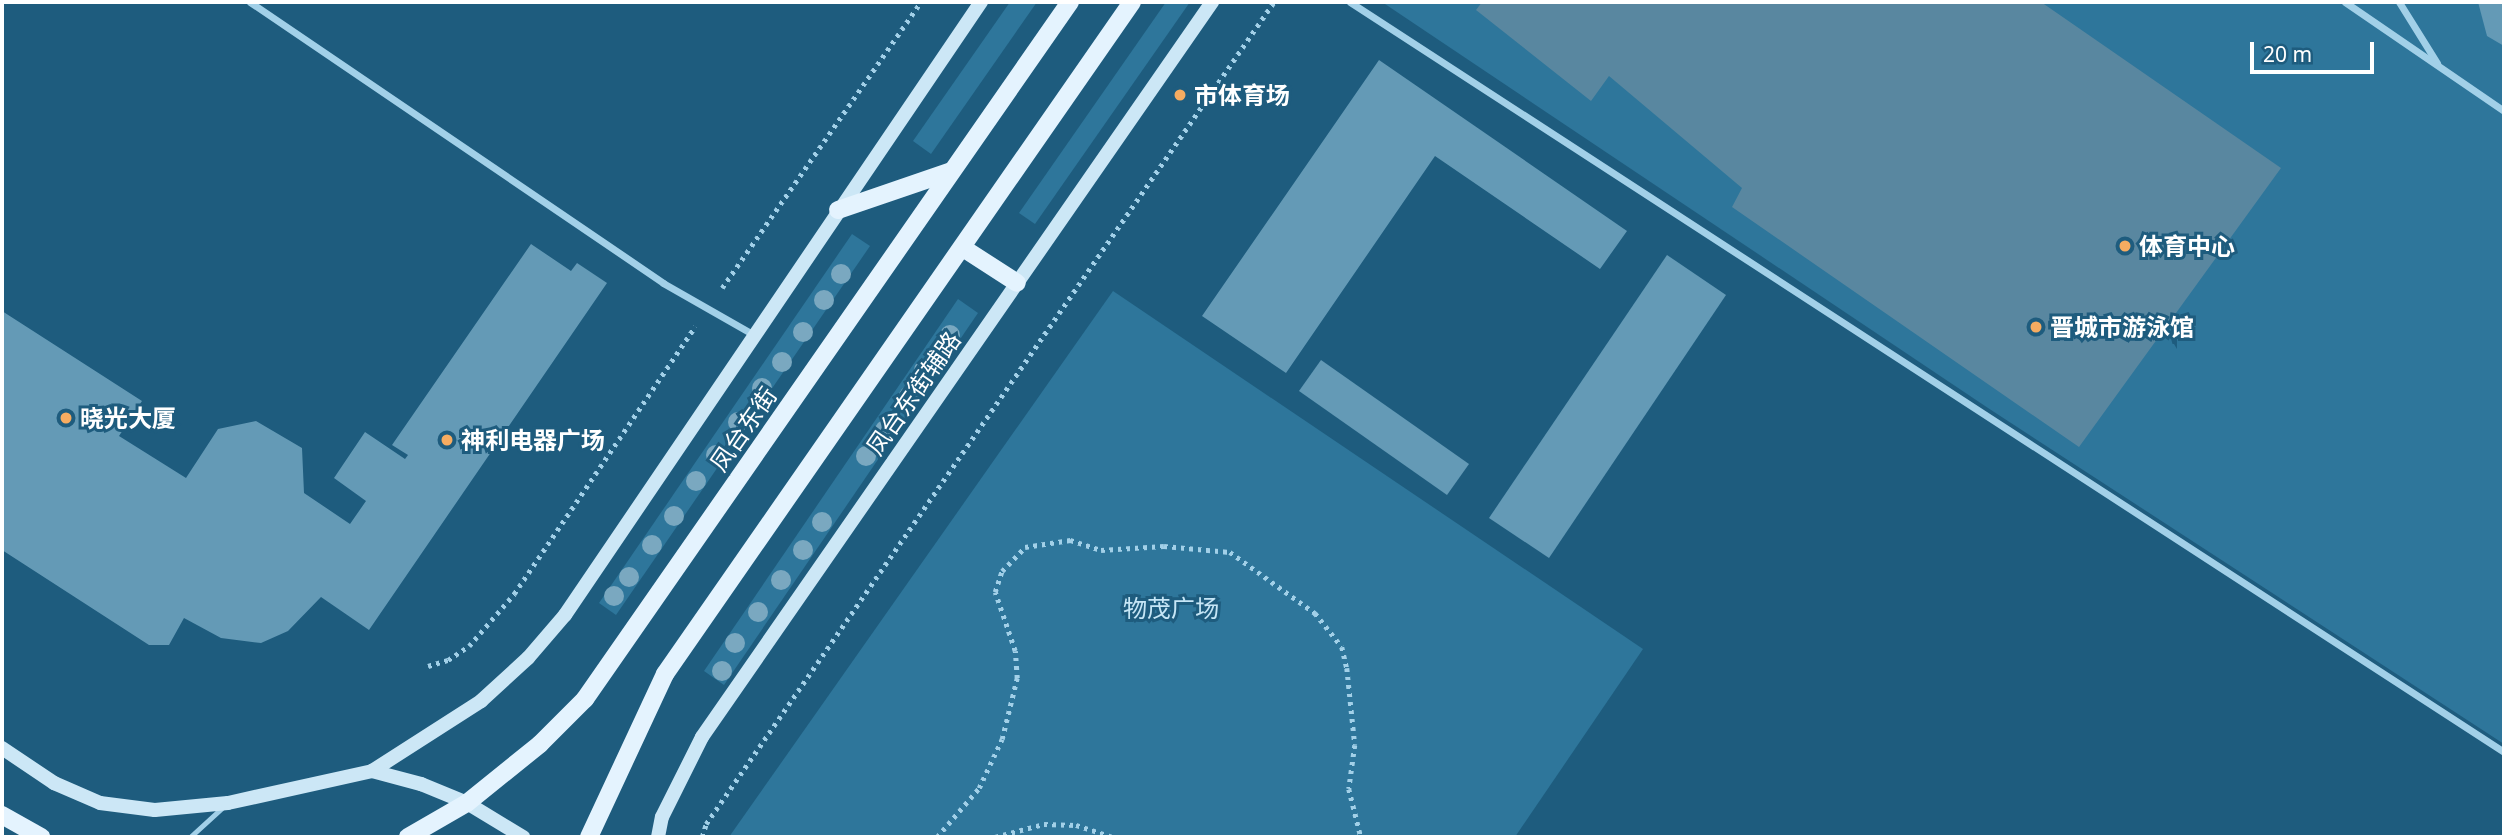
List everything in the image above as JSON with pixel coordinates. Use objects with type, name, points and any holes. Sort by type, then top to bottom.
[{"type":"main road","points":[[2,748],[54,783],[100,803],[155,810],[228,803],[372,771],[481,701],[528,658],[565,615],[982,2]]},
{"type":"main road","name":"凤台东街","points":[[408,837],[467,803],[540,744],[585,699],[1070,2]]},
{"type":"main road","points":[[589,837],[665,674],[1132,2]]},
{"type":"main road","name":"凤台东街辅路","points":[[658,837],[662,817],[702,737],[1212,2]]},
{"type":"main road","points":[[838,210],[952,171]]},
{"type":"main road","points":[[963,248],[1017,283]]},
{"type":"main road","points":[[372,771],[421,784],[467,803],[523,837]]},
{"type":"main road","points":[[2,816],[41,837]]},
{"type":"street","points":[[250,2],[663,283],[709,306],[754,335]]},
{"type":"street","points":[[1350,2],[2463,729],[2504,752]]},
{"type":"street","points":[[2345,2],[2504,111]]},
{"type":"street","points":[[2399,2],[2440,67]]},
{"type":"lane","points":[[190,837],[228,803]]},
{"type":"path","points":[[428,666],[448,660],[469,646],[513,594],[921,2]]},
{"type":"path","points":[[702,837],[706,824],[1273,2]]},
{"type":"path","points":[[937,837],[979,788],[1002,739],[1017,678],[1015,651],[995,593],[1002,571],[1025,547],[1070,540],[1101,550],[1164,546],[1230,552],[1315,613],[1342,647],[1347,668],[1355,746],[1349,789],[1361,837]]},
{"type":"path","points":[[995,837],[1044,824],[1076,825],[1113,837]]},
{"type":"green space","points":[[1010,2],[1037,2],[931,154],[913,141]]},
{"type":"green space","points":[[1166,2],[1190,2],[1035,224],[1019,213]]},
{"type":"green space","name":"体育中心","points":[[1382,2],[2504,2],[2504,744],[1988,408]]},
{"type":"green space","points":[[852,234],[870,246],[616,615],[599,603]]},
{"type":"green space","name":"物茂广场","points":[[1113,291],[1643,649],[1515,837],[729,837]]},
{"type":"green space","points":[[958,299],[978,313],[724,685],[704,671]]},
{"type":"shaded area","name":"晋城市游泳馆","points":[[1482,2],[2041,2],[2281,168],[2079,447],[1732,207],[1742,188],[1609,76],[1591,101],[1476,10]]},
{"type":"building","points":[[2478,2],[2504,2],[2504,46],[2487,36]]},
{"type":"building","points":[[1379,60],[1627,231],[1600,269],[1435,156],[1286,373],[1202,316]]},
{"type":"building","name":"神利电器广场","points":[[531,244],[571,271],[577,263],[607,283],[369,630],[321,597],[288,631],[261,643],[221,638],[184,618],[169,645],[149,645],[2,550],[2,311],[142,401],[119,436],[186,478],[218,429],[256,421],[302,448],[304,493],[350,524],[366,501],[334,478],[365,432],[405,459],[408,455],[392,445]]},
{"type":"building","points":[[1667,255],[1726,295],[1549,558],[1489,518]]},
{"type":"building","points":[[1321,360],[1469,464],[1447,495],[1299,391]]},
{"type":"place","name":"市体育场","points":[[1180,95]]},
{"type":"place","name":"体育中心","points":[[2125,246]]},
{"type":"place","name":"晋城市游泳馆","points":[[2036,327]]},
{"type":"place","name":"晓光大厦","points":[[66,418]]},
{"type":"place","name":"神利电器广场","points":[[447,440]]}]
